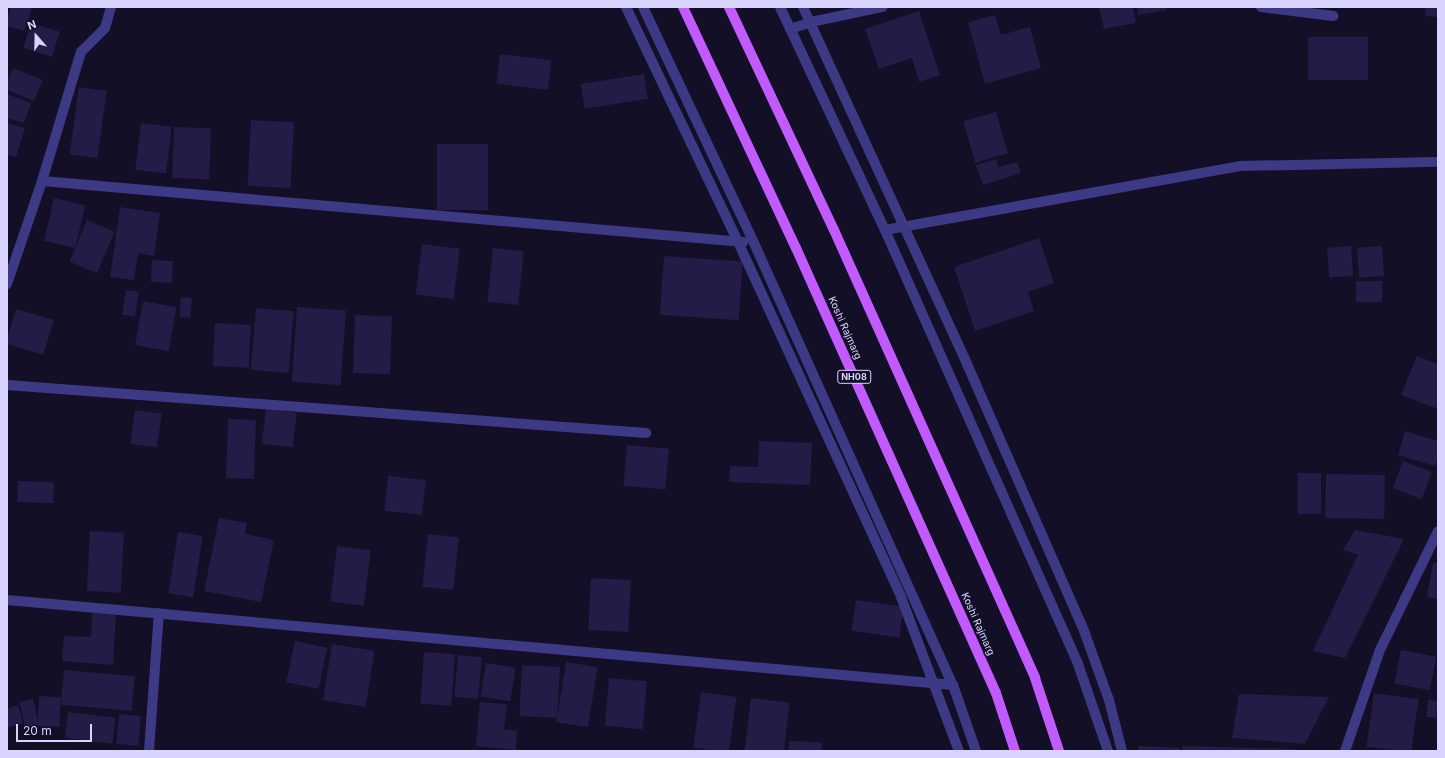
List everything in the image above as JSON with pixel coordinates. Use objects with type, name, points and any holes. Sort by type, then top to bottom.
[{"type":"main road","name":"Koshi Rajmarg","points":[[683,7],[796,248],[989,678],[1015,751]]},
{"type":"main road","points":[[729,7],[837,238],[1034,678],[1059,751]]},
{"type":"street","points":[[7,284],[42,181],[81,52],[105,28],[111,7]]},
{"type":"street","points":[[626,7],[738,242],[901,597],[932,683],[959,751]]},
{"type":"street","points":[[643,7],[754,243],[953,685],[976,751]]},
{"type":"street","points":[[780,7],[885,230],[1077,661],[1108,751]]},
{"type":"street","points":[[804,7],[967,364],[1084,631],[1109,700],[1122,751]]},
{"type":"street","points":[[790,29],[811,22],[882,7]]},
{"type":"street","points":[[1261,7],[1333,16]]},
{"type":"street","points":[[885,230],[1241,166],[1438,162]]},
{"type":"street","points":[[42,181],[754,243]]},
{"type":"street","points":[[7,385],[646,432]]},
{"type":"street","points":[[1344,751],[1380,650],[1438,531]]},
{"type":"street","points":[[7,600],[953,685]]},
{"type":"street","points":[[149,751],[159,613]]},
{"type":"building","points":[[11,7],[32,8],[24,31],[7,26],[7,18]]},
{"type":"building","points":[[1099,7],[1133,7],[1136,23],[1104,29]]},
{"type":"building","points":[[1137,7],[1166,7],[1166,10],[1138,15]]},
{"type":"building","points":[[1426,7],[1438,7],[1438,17],[1425,16]]},
{"type":"building","points":[[919,11],[940,75],[919,82],[912,58],[879,69],[865,29]]},
{"type":"building","points":[[995,15],[1001,35],[1030,27],[1041,68],[985,84],[968,22]]},
{"type":"building","points":[[31,23],[60,32],[52,57],[23,48]]},
{"type":"building","points":[[1308,37],[1368,37],[1368,80],[1308,80]]},
{"type":"building","points":[[500,54],[552,60],[548,90],[496,84]]},
{"type":"building","points":[[13,68],[43,80],[34,101],[7,90],[7,82]]},
{"type":"building","points":[[644,74],[648,99],[585,109],[581,84]]},
{"type":"building","points":[[79,87],[107,91],[97,158],[70,154]]},
{"type":"building","points":[[7,94],[31,103],[24,123],[7,118]]},
{"type":"building","points":[[996,112],[1008,153],[975,163],[963,121]]},
{"type":"building","points":[[251,120],[294,122],[290,188],[248,186]]},
{"type":"building","points":[[7,123],[25,128],[16,157],[7,154]]},
{"type":"building","points":[[141,123],[172,127],[166,173],[135,170]]},
{"type":"building","points":[[174,127],[211,128],[209,179],[172,178]]},
{"type":"building","points":[[437,144],[488,144],[488,210],[437,210]]},
{"type":"building","points":[[996,159],[998,167],[1017,162],[1021,173],[983,185],[976,165]]},
{"type":"building","points":[[54,198],[85,205],[75,248],[44,241]]},
{"type":"building","points":[[120,207],[160,213],[154,256],[138,253],[134,280],[110,277]]},
{"type":"building","points":[[87,220],[115,232],[97,273],[69,261]]},
{"type":"building","points":[[1039,238],[1054,283],[1028,292],[1034,311],[975,331],[954,267]]},
{"type":"building","points":[[422,244],[460,249],[454,299],[416,295]]},
{"type":"building","points":[[1351,246],[1353,276],[1329,278],[1327,248]]},
{"type":"building","points":[[1382,246],[1384,276],[1359,278],[1357,248]]},
{"type":"building","points":[[493,248],[524,251],[518,305],[487,302]]},
{"type":"building","points":[[664,256],[743,262],[739,320],[660,315]]},
{"type":"building","points":[[152,260],[173,261],[172,283],[151,282]]},
{"type":"building","points":[[1356,281],[1382,281],[1382,302],[1356,302]]},
{"type":"building","points":[[126,290],[139,292],[135,317],[122,315]]},
{"type":"building","points":[[181,297],[192,298],[190,318],[179,317]]},
{"type":"building","points":[[143,301],[176,307],[169,351],[135,345]]},
{"type":"building","points":[[297,307],[346,310],[341,385],[292,382]]},
{"type":"building","points":[[256,308],[294,311],[288,373],[251,370]]},
{"type":"building","points":[[16,309],[54,320],[43,355],[7,344],[7,338]]},
{"type":"building","points":[[355,315],[392,316],[390,374],[353,373]]},
{"type":"building","points":[[215,323],[251,325],[249,368],[213,366]]},
{"type":"building","points":[[1417,356],[1438,364],[1438,409],[1401,395]]},
{"type":"building","points":[[266,409],[297,413],[293,448],[262,444]]},
{"type":"building","points":[[135,410],[162,414],[157,447],[130,444]]},
{"type":"building","points":[[228,419],[256,420],[254,479],[226,478]]},
{"type":"building","points":[[1405,431],[1438,441],[1438,458],[1435,466],[1398,455]]},
{"type":"building","points":[[759,441],[812,443],[810,485],[729,482],[730,466],[758,467]]},
{"type":"building","points":[[627,445],[669,449],[665,490],[623,486]]},
{"type":"building","points":[[1403,461],[1432,472],[1422,499],[1393,488]]},
{"type":"building","points":[[1298,473],[1321,473],[1321,514],[1298,514]]},
{"type":"building","points":[[1326,474],[1385,475],[1384,519],[1325,518]]},
{"type":"building","points":[[388,476],[426,480],[422,515],[384,511]]},
{"type":"building","points":[[18,481],[54,482],[53,503],[17,502]]},
{"type":"building","points":[[219,518],[247,523],[245,534],[274,540],[261,602],[204,591]]},
{"type":"building","points":[[1355,530],[1404,539],[1345,658],[1313,651],[1358,555],[1343,550]]},
{"type":"building","points":[[90,531],[124,533],[121,593],[87,591]]},
{"type":"building","points":[[178,532],[203,536],[193,597],[168,593]]},
{"type":"building","points":[[428,534],[459,537],[453,590],[422,587]]},
{"type":"building","points":[[337,546],[371,550],[364,606],[330,602]]},
{"type":"building","points":[[1433,563],[1438,563],[1438,599],[1427,597]]},
{"type":"building","points":[[591,578],[631,580],[628,632],[588,630]]},
{"type":"building","points":[[856,600],[904,607],[899,637],[852,631]]},
{"type":"building","points":[[92,613],[116,614],[113,665],[62,661],[64,636],[91,637]]},
{"type":"building","points":[[295,641],[327,648],[319,689],[286,682]]},
{"type":"building","points":[[332,644],[374,651],[366,707],[323,700]]},
{"type":"building","points":[[1401,650],[1436,657],[1430,690],[1395,683]]},
{"type":"building","points":[[424,652],[455,654],[451,706],[420,704]]},
{"type":"building","points":[[458,655],[482,657],[478,699],[454,697]]},
{"type":"building","points":[[566,662],[598,667],[588,727],[556,722]]},
{"type":"building","points":[[486,663],[516,668],[510,701],[481,697]]},
{"type":"building","points":[[522,665],[560,667],[557,718],[519,716]]},
{"type":"building","points":[[64,670],[135,676],[132,711],[61,705]]},
{"type":"building","points":[[609,678],[647,681],[643,729],[605,726]]},
{"type":"building","points":[[701,692],[737,697],[729,751],[693,747]]},
{"type":"building","points":[[1374,693],[1419,699],[1411,751],[1399,751],[1366,746]]},
{"type":"building","points":[[1239,694],[1329,697],[1305,744],[1232,738]]},
{"type":"building","points":[[39,696],[61,697],[59,727],[37,726]]},
{"type":"building","points":[[751,698],[790,703],[784,751],[745,751]]},
{"type":"building","points":[[33,699],[39,725],[25,728],[19,702]]},
{"type":"building","points":[[1428,700],[1438,701],[1436,718],[1426,717]]},
{"type":"building","points":[[480,702],[507,704],[504,729],[517,731],[516,750],[476,746]]},
{"type":"building","points":[[18,705],[23,723],[7,728],[7,709]]},
{"type":"building","points":[[68,712],[116,718],[112,744],[65,738]]},
{"type":"building","points":[[119,714],[141,716],[138,746],[116,744]]},
{"type":"building","points":[[789,741],[822,742],[822,751],[789,751]]},
{"type":"building","points":[[1138,746],[1180,748],[1180,751],[1138,751]]},
{"type":"building","points":[[1182,746],[1295,749],[1295,751],[1182,751]]}]
